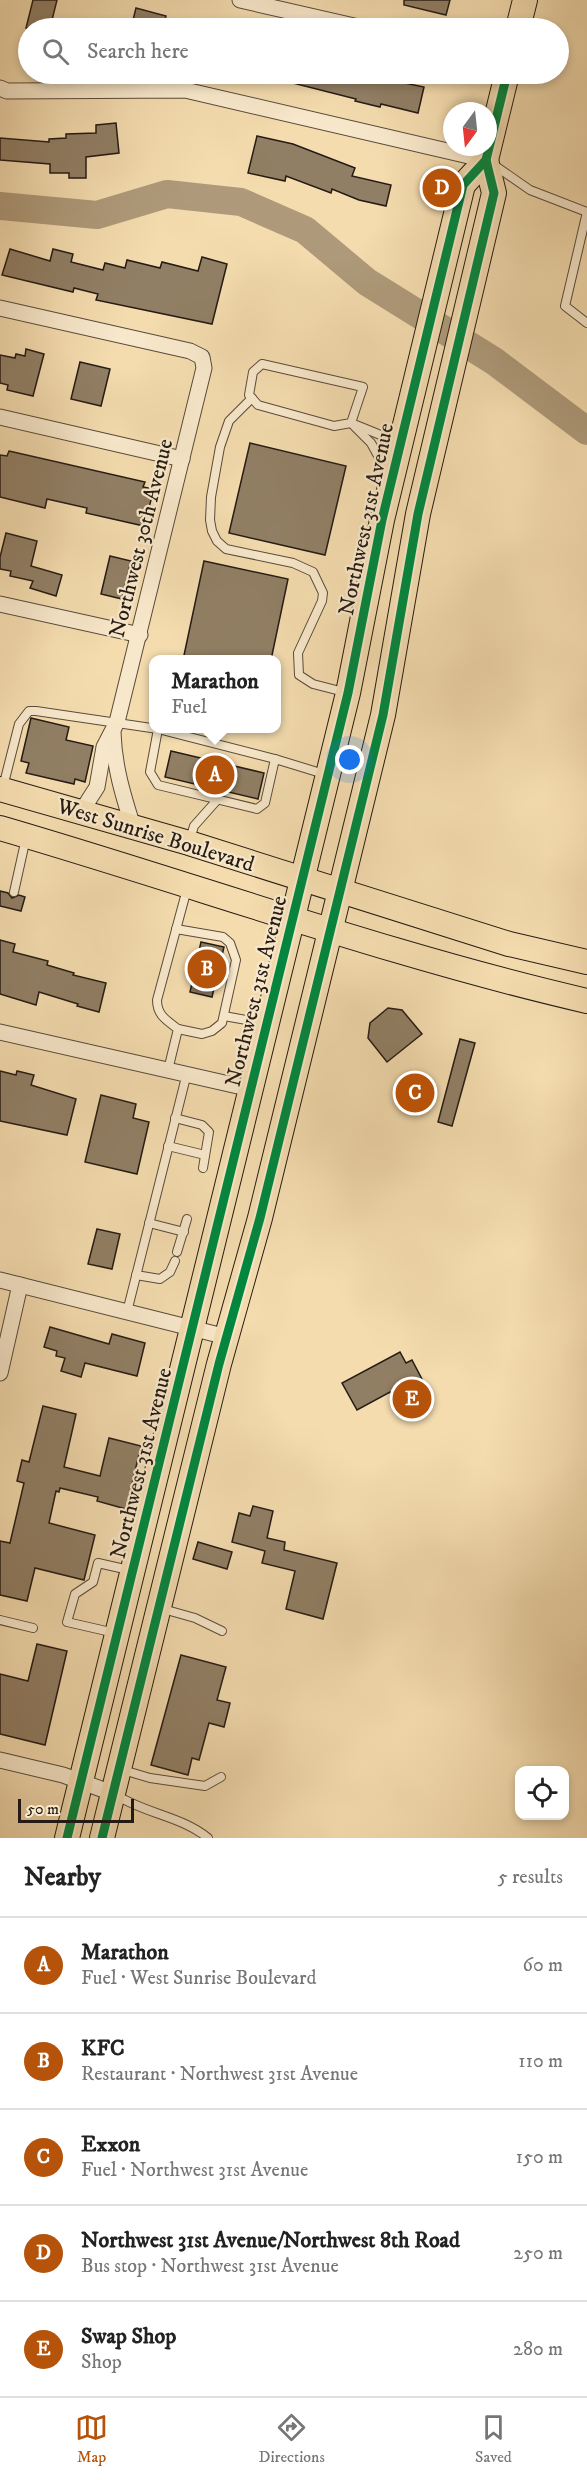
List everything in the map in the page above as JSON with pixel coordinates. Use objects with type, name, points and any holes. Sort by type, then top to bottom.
[{"type":"main road","points":[[520,18],[525,0]]},
{"type":"main road","name":"Northwest 31st Avenue","points":[[102,1838],[227,1337],[260,1218],[383,715],[418,514],[494,193],[486,159],[505,84]]},
{"type":"main road","name":"Northwest 31st Avenue","points":[[67,1838],[304,879],[348,693],[394,471],[463,185],[486,159]]},
{"type":"main road","points":[[394,471],[406,474],[414,490],[418,514]]},
{"type":"main road","name":"West Sunrise Boulevard","points":[[1,789],[189,843],[509,944],[587,962]]},
{"type":"main road","name":"West Sunrise Boulevard","points":[[0,828],[331,932],[498,981],[587,1001]]},
{"type":"street","points":[[240,0],[319,18]]},
{"type":"street","points":[[0,88],[7,91],[185,90],[486,159]]},
{"type":"street","name":"Northwest 30th Avenue","points":[[0,308],[189,351],[202,357],[204,368],[140,635],[115,725],[104,747],[97,787],[81,812]]},
{"type":"street","points":[[0,417],[182,459]]},
{"type":"street","points":[[0,604],[140,635]]},
{"type":"street","name":"Northwest 30th Avenue","points":[[115,725],[114,758],[133,827]]},
{"type":"street","points":[[0,1032],[251,1089]]},
{"type":"street","points":[[0,1280],[227,1337]]},
{"type":"street","points":[[0,1373],[20,1285]]},
{"type":"street","points":[[0,1760],[81,1781],[112,1793]]},
{"type":"lane","points":[[486,159],[530,190],[587,212],[565,306],[587,323]]},
{"type":"lane","points":[[351,423],[363,387],[262,364],[254,372],[249,395],[258,405],[334,426],[351,423],[383,436],[394,471]]},
{"type":"lane","points":[[252,398],[230,421],[220,447],[211,497],[212,531],[217,541],[226,549],[293,564],[313,572],[323,593],[322,601],[298,653],[299,675],[313,684],[348,693]]},
{"type":"lane","points":[[351,423],[394,471]]},
{"type":"lane","points":[[1,789],[19,724],[28,711],[149,728]]},
{"type":"lane","points":[[157,733],[150,772],[158,785],[256,809],[265,803],[275,759]]},
{"type":"lane","points":[[174,733],[275,759],[328,776]]},
{"type":"lane","points":[[189,843],[194,826],[218,799]]},
{"type":"lane","points":[[14,892],[27,836]]},
{"type":"lane","points":[[176,929],[223,937],[230,943],[236,960],[222,1023],[212,1031],[202,1034],[178,1029],[164,1019],[157,1009],[157,1000],[176,929],[188,886]]},
{"type":"lane","points":[[224,1016],[268,1024]]},
{"type":"lane","points":[[168,1070],[178,1029]]},
{"type":"lane","points":[[127,1312],[187,1073]]},
{"type":"lane","points":[[175,1118],[202,1125],[209,1132],[202,1168]]},
{"type":"lane","points":[[168,1146],[205,1155]]},
{"type":"lane","points":[[136,1275],[160,1279],[171,1272],[187,1219]]},
{"type":"lane","points":[[149,1223],[184,1232]]},
{"type":"lane","points":[[117,1634],[68,1622],[70,1613],[75,1594],[93,1582],[98,1563],[133,1570]]},
{"type":"lane","points":[[158,1608],[195,1617],[222,1631]]},
{"type":"lane","points":[[0,1620],[33,1628]]},
{"type":"lane","points":[[119,1769],[150,1778],[205,1786],[221,1777]]},
{"type":"lane","points":[[112,1793],[132,1805],[193,1826],[208,1838]]},
{"type":"building","points":[[33,0],[57,0],[52,18],[28,18]]},
{"type":"building","points":[[404,0],[450,0],[446,15],[404,5]]},
{"type":"building","points":[[136,8],[166,16],[166,18],[134,18]]},
{"type":"building","points":[[297,84],[409,84],[424,87],[418,113],[381,104],[380,107],[355,101],[356,99]]},
{"type":"building","points":[[116,123],[119,153],[86,157],[86,178],[69,178],[69,173],[50,173],[50,164],[0,160],[0,138],[49,142],[49,139],[66,138],[66,134],[96,133],[96,125]]},
{"type":"building","points":[[257,136],[293,144],[355,168],[352,176],[391,185],[386,206],[359,200],[332,189],[331,193],[286,176],[285,181],[248,173]]},
{"type":"building","points":[[10,249],[50,261],[53,249],[73,254],[71,262],[103,270],[105,263],[125,268],[127,260],[160,268],[162,262],[198,271],[202,257],[227,264],[212,324],[96,300],[98,294],[74,288],[73,292],[2,275]]},
{"type":"building","points":[[26,349],[44,354],[33,396],[7,390],[8,385],[0,383],[0,355],[15,358],[16,354],[25,356]]},
{"type":"building","points":[[80,362],[110,369],[101,406],[71,399]]},
{"type":"building","points":[[250,443],[346,466],[325,555],[229,533]]},
{"type":"building","points":[[9,451],[145,482],[143,487],[154,489],[144,526],[86,513],[87,508],[47,499],[45,508],[0,497],[0,455],[7,456]]},
{"type":"building","points":[[6,533],[37,541],[31,566],[62,575],[56,596],[30,588],[33,581],[10,576],[11,571],[0,569],[0,557]]},
{"type":"building","points":[[110,556],[131,561],[122,599],[101,594]]},
{"type":"building","points":[[204,561],[288,579],[272,655],[184,655]]},
{"type":"building","points":[[31,718],[69,727],[66,740],[93,746],[85,782],[75,779],[74,784],[26,773],[29,763],[21,761]]},
{"type":"building","points":[[171,751],[264,773],[258,799],[165,777]]},
{"type":"building","points":[[0,891],[8,893],[12,898],[19,895],[25,897],[21,911],[0,906]]},
{"type":"building","points":[[0,940],[15,944],[13,952],[48,961],[47,965],[74,973],[73,975],[106,983],[99,1012],[39,992],[36,1005],[0,994]]},
{"type":"building","points":[[201,942],[224,947],[212,997],[190,992]]},
{"type":"building","points":[[388,1008],[402,1010],[422,1034],[387,1062],[368,1038],[370,1023]]},
{"type":"building","points":[[460,1039],[475,1043],[452,1126],[438,1122]]},
{"type":"building","points":[[0,1071],[16,1075],[17,1071],[34,1075],[31,1085],[76,1099],[67,1135],[0,1121]]},
{"type":"building","points":[[418,1078],[430,1092],[412,1108],[399,1093]]},
{"type":"building","points":[[101,1095],[136,1104],[133,1118],[149,1122],[137,1174],[85,1162]]},
{"type":"building","points":[[97,1229],[120,1234],[112,1269],[88,1264]]},
{"type":"building","points":[[50,1327],[109,1344],[112,1334],[145,1343],[137,1376],[85,1363],[81,1377],[61,1371],[65,1358],[56,1356],[57,1351],[44,1347]]},
{"type":"building","points":[[400,1352],[406,1363],[412,1360],[425,1385],[416,1390],[423,1402],[401,1413],[390,1392],[357,1410],[342,1383]]},
{"type":"building","points":[[43,1406],[76,1414],[64,1467],[100,1476],[109,1438],[141,1446],[126,1509],[97,1501],[98,1497],[60,1488],[59,1492],[56,1491],[49,1523],[95,1535],[84,1580],[35,1568],[27,1601],[0,1595],[0,1541],[10,1543],[24,1483],[17,1481],[22,1460],[29,1462]]},
{"type":"building","points":[[253,1506],[273,1511],[267,1538],[285,1542],[284,1550],[337,1563],[323,1619],[286,1609],[295,1571],[262,1563],[265,1551],[232,1542],[239,1513],[250,1516]]},
{"type":"building","points":[[198,1542],[232,1552],[227,1569],[193,1559]]},
{"type":"building","points":[[37,1644],[67,1651],[45,1745],[0,1734],[0,1674],[28,1681]]},
{"type":"building","points":[[181,1655],[226,1667],[217,1700],[230,1703],[224,1727],[209,1723],[199,1760],[192,1758],[188,1775],[151,1765]]},
{"type":"waterway","points":[[0,206],[97,215],[167,194],[241,202],[305,230],[367,282],[494,361],[587,431]]},
{"type":"cycle path","points":[[67,1838],[348,693],[382,520],[463,185],[486,160],[505,84]]},
{"type":"cycle path","points":[[102,1838],[219,1364],[260,1218],[383,715],[418,514],[494,193],[486,160]]},
{"type":"place","name":"Northwest 31st Avenue/Northwest 8th Road","points":[[442,188]]},
{"type":"place","name":"Marathon","points":[[215,775]]},
{"type":"place","name":"KFC","points":[[207,969]]},
{"type":"place","name":"Exxon","points":[[415,1093]]},
{"type":"place","name":"Swap Shop","points":[[412,1399]]}]
